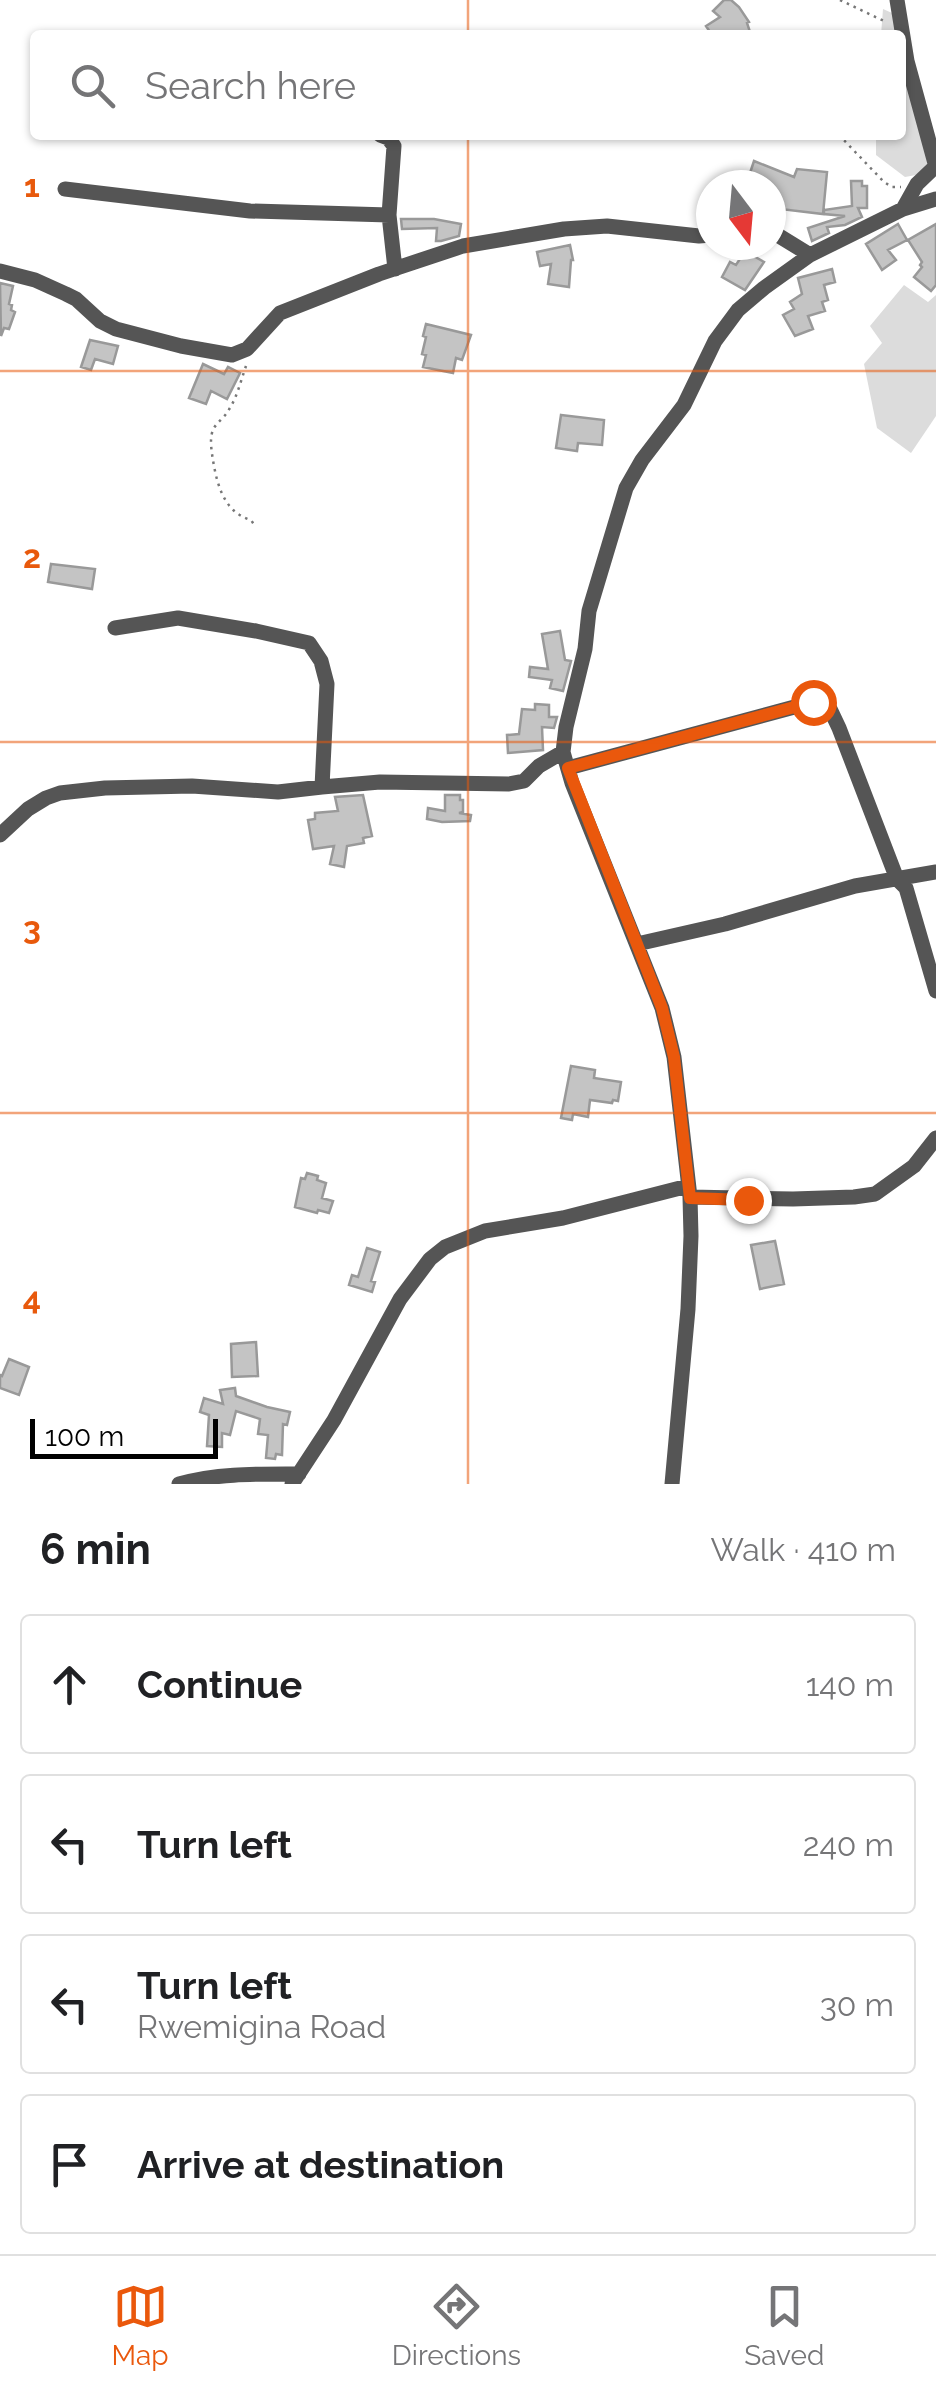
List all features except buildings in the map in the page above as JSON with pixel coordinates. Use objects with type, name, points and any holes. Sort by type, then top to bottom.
[{"type":"street","points":[[897,0],[901,29]]},
{"type":"street","points":[[903,209],[917,184],[936,166],[906,52]]},
{"type":"street","points":[[390,140],[394,146],[389,215],[395,268]]},
{"type":"street","points":[[65,189],[250,211],[389,215]]},
{"type":"street","points":[[672,1484],[688,1309],[689,1192],[674,1057],[662,1008],[565,760],[566,728],[586,648],[589,610],[626,488],[684,405],[724,326],[764,288],[810,255],[903,209],[936,199]]},
{"type":"street","points":[[0,270],[66,294],[100,321],[116,328],[180,346],[232,355],[247,349],[280,313],[464,246],[607,226],[696,236]]},
{"type":"street","points":[[786,240],[810,255]]},
{"type":"street","points":[[115,628],[178,618],[308,643],[322,660],[327,684],[322,787]]},
{"type":"street","points":[[0,835],[28,809],[60,793],[192,786],[278,792],[380,782],[508,784],[524,781],[540,766],[822,702],[839,728],[896,880],[906,888],[936,991]]},
{"type":"street","points":[[638,944],[725,924],[855,886],[936,872]]},
{"type":"street","points":[[179,1484],[198,1478],[248,1474],[296,1479],[334,1420],[400,1299],[430,1259],[446,1248],[485,1231],[689,1192],[793,1199],[875,1194],[914,1166],[936,1138]]},
{"type":"path","points":[[840,0],[901,29]]},
{"type":"path","points":[[843,140],[884,182],[902,187],[917,184]]},
{"type":"path","points":[[247,349],[246,366],[234,402],[216,425],[211,443],[220,490],[235,512],[256,526]]},
{"type":"shaded area","points":[[883,9],[901,17],[904,30],[881,30]]},
{"type":"shaded area","points":[[906,36],[936,147],[927,173],[905,177],[876,155],[876,140],[906,140]]},
{"type":"shaded area","points":[[904,285],[928,302],[936,295],[936,416],[911,453],[877,428],[864,364],[882,343],[870,326]]},
{"type":"route","points":[[748,1200],[690,1198],[674,1057],[662,1008],[568,768],[813,702]]}]
